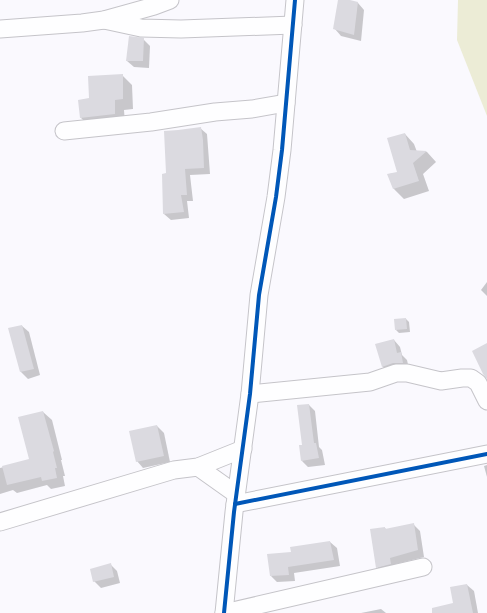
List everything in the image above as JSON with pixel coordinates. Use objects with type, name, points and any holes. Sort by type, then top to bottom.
[{"type":"street","points":[[0,29],[74,24],[104,20],[170,0]]},
{"type":"street","points":[[295,0],[282,150],[276,197],[259,295],[250,394],[235,499],[224,613],[423,567]]},
{"type":"street","points":[[154,6],[156,28]]},
{"type":"street","points":[[104,20],[141,28],[221,28],[293,25]]},
{"type":"street","points":[[64,131],[151,122],[215,112],[252,109],[286,102]]},
{"type":"street","points":[[250,394],[357,384],[370,382],[396,373],[401,373],[441,380],[471,378],[478,383],[487,401]]},
{"type":"street","points":[[0,522],[168,472],[198,467],[243,449]]},
{"type":"street","points":[[235,499],[487,454]]},
{"type":"street","points":[[198,467],[235,499]]},
{"type":"green space","points":[[458,0],[487,0],[487,116],[457,40]]},
{"type":"building","points":[[338,0],[358,2],[354,35],[333,29]]},
{"type":"building","points":[[129,36],[144,38],[143,61],[126,61]]},
{"type":"building","points":[[123,74],[123,99],[115,100],[115,114],[80,118],[78,100],[89,98],[88,76]]},
{"type":"building","points":[[201,127],[204,168],[185,169],[187,195],[181,195],[184,212],[163,214],[162,174],[166,173],[164,131]]},
{"type":"building","points":[[405,133],[410,150],[427,151],[413,163],[419,181],[393,189],[387,174],[397,172],[387,138]]},
{"type":"building","points":[[406,318],[407,329],[395,330],[394,319]]},
{"type":"building","points":[[22,325],[34,369],[20,372],[8,328]]},
{"type":"building","points":[[394,339],[397,353],[401,352],[403,363],[393,363],[382,367],[375,344]]},
{"type":"building","points":[[487,343],[487,379],[472,351]]},
{"type":"building","points":[[309,404],[314,443],[316,443],[319,458],[301,461],[299,445],[302,445],[297,405]]},
{"type":"building","points":[[43,411],[54,451],[57,478],[42,481],[41,477],[7,485],[2,466],[29,459],[18,417]]},
{"type":"building","points":[[157,425],[164,456],[136,462],[129,431]]},
{"type":"building","points":[[414,523],[418,550],[390,558],[391,564],[376,568],[370,529],[385,527],[385,529]]},
{"type":"building","points":[[330,541],[334,560],[288,567],[289,575],[270,576],[267,554],[291,552],[290,547]]},
{"type":"building","points":[[111,563],[114,577],[93,582],[90,569]]},
{"type":"building","points":[[467,584],[473,613],[432,613],[432,608],[453,603],[450,587]]},
{"type":"cycle path","points":[[224,613],[234,512],[250,394],[259,295],[276,197],[282,150],[295,0]]},
{"type":"cycle path","points":[[235,504],[487,454]]}]
